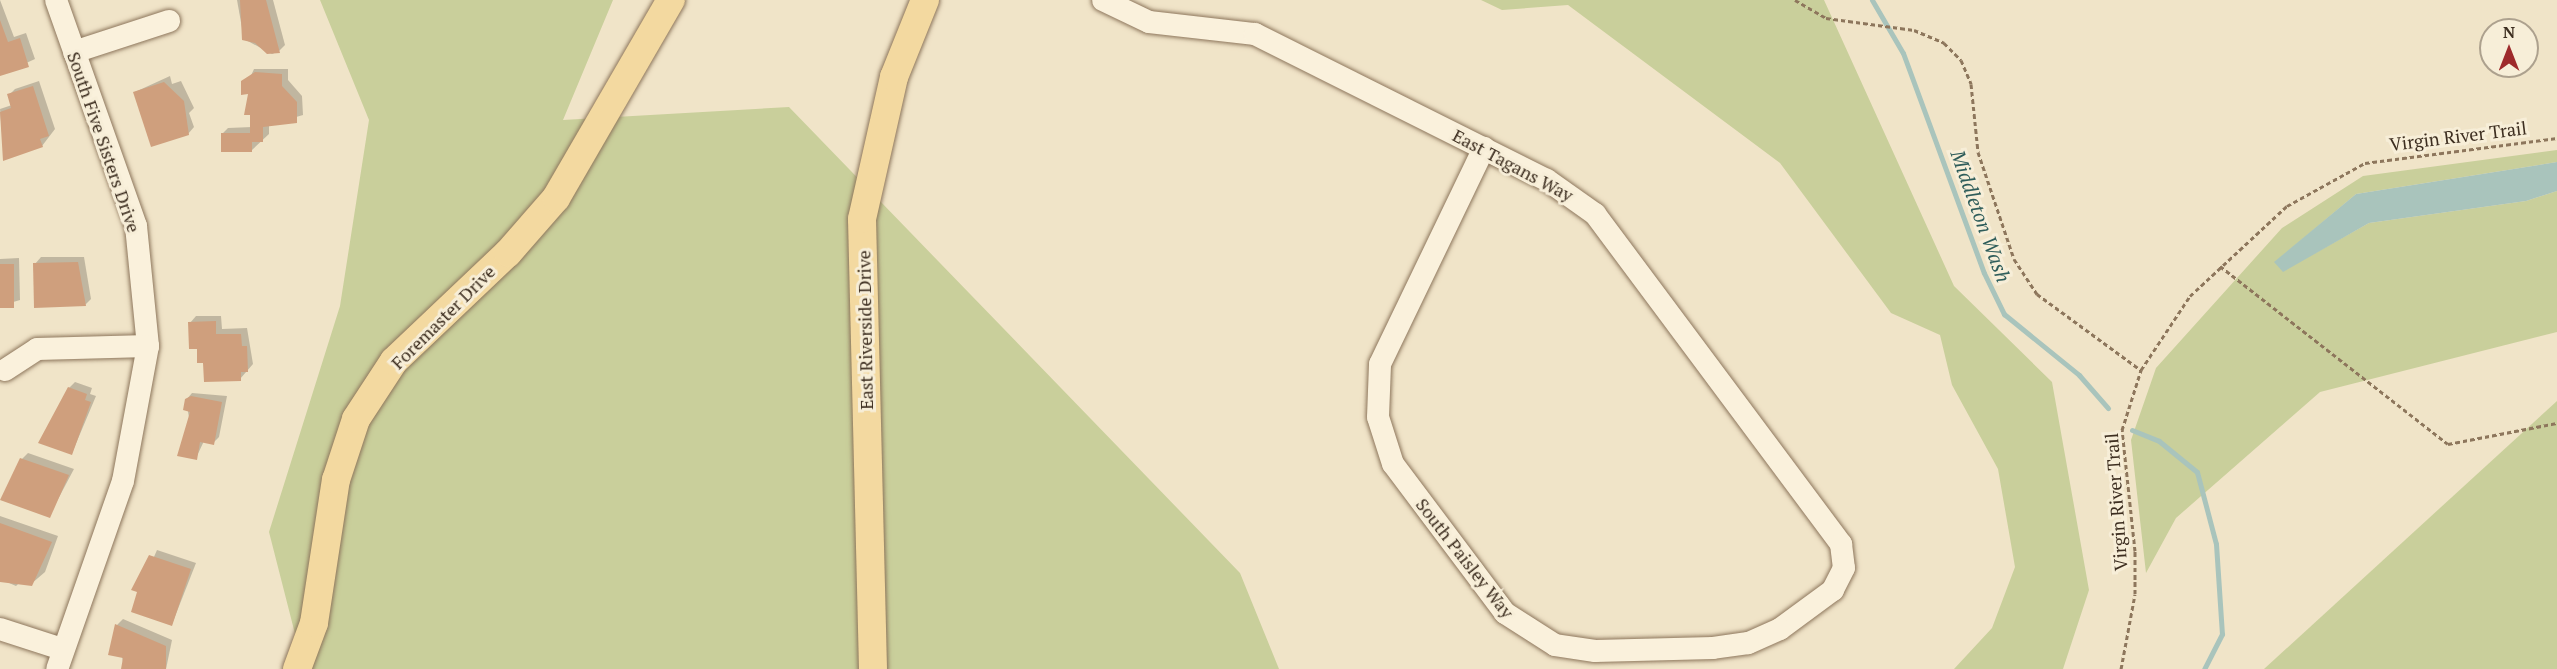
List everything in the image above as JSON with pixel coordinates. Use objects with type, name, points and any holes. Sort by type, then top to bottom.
[{"type":"main road","name":"Foremaster Drive","points":[[297,669],[314,623],[336,480],[356,419],[394,362],[556,198],[671,0]]},
{"type":"main road","name":"East Riverside Drive","points":[[873,669],[862,219],[894,77],[925,0]]},
{"type":"street","name":"South Five Sisters Drive","points":[[56,0],[136,226],[148,346],[123,482],[60,659]]},
{"type":"street","name":"East Tagans Way","points":[[1103,0],[1149,22],[1255,34],[1567,191],[1595,214],[1836,533],[1844,555]]},
{"type":"street","points":[[74,52],[170,21]]},
{"type":"street","name":"South Paisley Way","points":[[1484,148],[1387,344],[1376,400],[1380,434],[1394,464],[1505,613],[1536,637],[1575,649],[1733,646],[1780,629],[1833,590],[1844,555]]},
{"type":"street","points":[[4,370],[37,349],[148,346]]},
{"type":"street","points":[[0,629],[60,659]]},
{"type":"path","points":[[1794,0],[1826,18],[1914,30],[1944,43],[1961,60],[1971,84],[1978,152],[2020,268],[2037,294],[2072,324],[2141,369]]},
{"type":"path","name":"Virgin River Trail","points":[[2121,669],[2135,594],[2135,551],[2122,430],[2141,369],[2190,296],[2287,206],[2365,163],[2557,138]]},
{"type":"path","points":[[2220,266],[2448,444],[2557,423]]},
{"type":"green space","points":[[320,0],[613,0],[563,120],[789,107],[1240,573],[1279,669],[304,669],[269,532],[340,306],[369,120]]},
{"type":"green space","points":[[1481,0],[1824,0],[1954,286],[2052,382],[2089,590],[2063,669],[1954,669],[1992,628],[2015,567],[1998,469],[1952,385],[1940,335],[1891,313],[1780,163],[1568,5],[1502,10]]},
{"type":"green space","points":[[2557,150],[2557,162],[2356,194],[2275,262],[2283,271],[2369,223],[2526,201],[2557,191],[2557,332],[2320,392],[2176,518],[2146,573],[2131,440],[2156,368],[2282,228],[2363,176]]},
{"type":"green space","points":[[2557,401],[2557,669],[2264,669]]},
{"type":"water","points":[[2557,162],[2557,191],[2526,201],[2369,223],[2283,272],[2274,262],[2356,194]]},
{"type":"building","points":[[240,0],[266,0],[280,53],[267,54],[255,43],[242,40]]},
{"type":"building","points":[[0,20],[8,42],[20,38],[29,67],[0,76]]},
{"type":"building","points":[[255,72],[282,74],[282,86],[297,102],[297,123],[263,127],[263,142],[252,142],[252,152],[221,152],[221,133],[250,133],[250,115],[244,115],[248,94],[241,95],[241,81]]},
{"type":"building","points":[[164,82],[184,101],[189,135],[151,147],[133,92]]},
{"type":"building","points":[[33,86],[49,136],[40,139],[43,147],[3,161],[0,112],[11,108],[7,94]]},
{"type":"building","points":[[78,262],[86,306],[34,308],[33,263]]},
{"type":"building","points":[[0,264],[14,264],[14,308],[0,308]]},
{"type":"building","points":[[216,321],[216,334],[241,334],[242,346],[247,346],[248,372],[241,372],[241,381],[204,382],[203,363],[197,363],[197,349],[189,349],[188,322]]},
{"type":"building","points":[[68,387],[87,394],[85,400],[91,402],[72,455],[38,443]]},
{"type":"building","points":[[191,396],[222,402],[214,445],[200,442],[197,460],[177,456],[190,412],[183,410],[185,399]]},
{"type":"building","points":[[20,458],[69,475],[50,518],[0,500]]},
{"type":"building","points":[[0,523],[52,542],[32,586],[0,582]]},
{"type":"building","points":[[149,555],[191,569],[172,626],[131,612],[137,592],[131,590]]},
{"type":"building","points":[[115,624],[166,646],[166,669],[121,669],[123,658],[108,655]]},
{"type":"waterway","name":"Middleton Wash","points":[[1872,0],[1903,53],[1984,273],[2004,314],[2079,375],[2108,408]]},
{"type":"waterway","name":"Middleton Wash","points":[[2132,430],[2159,441],[2197,472],[2216,544],[2222,634],[2204,669]]}]
